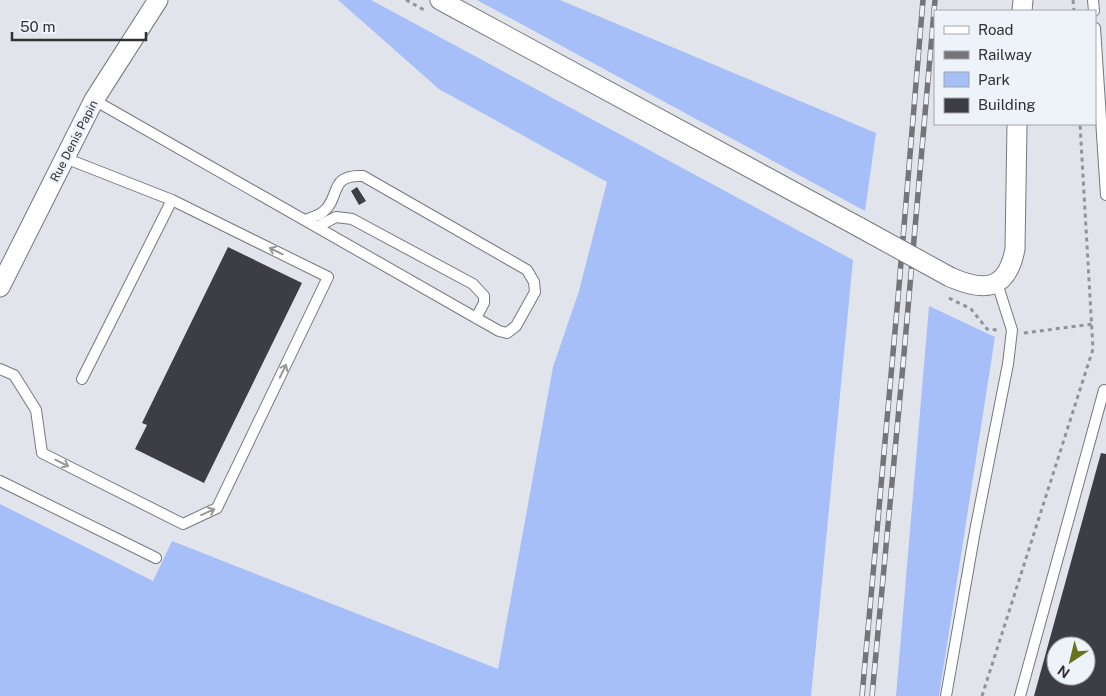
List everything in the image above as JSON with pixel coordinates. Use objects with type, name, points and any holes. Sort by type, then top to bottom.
[{"type":"street","name":"Rue Denis Papin","points":[[0,287],[94,100],[158,0]]},
{"type":"street","points":[[440,0],[950,277],[972,285],[997,283],[1008,272],[1013,261],[1015,249],[1017,125]]},
{"type":"lane","points":[[1096,43],[1106,195]]},
{"type":"lane","points":[[94,100],[304,220],[499,331],[507,333],[516,326],[535,292],[534,282],[527,270],[363,176],[352,176],[343,179],[322,213],[304,220]]},
{"type":"lane","points":[[0,369],[14,375],[36,410],[42,453],[182,524],[217,508],[328,277],[172,200],[65,158]]},
{"type":"lane","points":[[82,379],[172,200]]},
{"type":"lane","points":[[317,227],[336,217],[352,219],[473,284],[484,296],[484,302],[476,318]]},
{"type":"lane","points":[[946,696],[1008,364],[1012,330],[997,283]]},
{"type":"lane","points":[[1020,696],[1104,390],[1106,391]]},
{"type":"lane","points":[[0,481],[156,558]]},
{"type":"path","points":[[982,696],[1093,349],[1080,125]]},
{"type":"path","points":[[949,298],[971,309],[988,329],[1012,330],[1023,333],[1092,324]]},
{"type":"green space","points":[[338,0],[371,0],[853,260],[811,696],[0,696],[0,504],[153,581],[172,541],[498,669],[553,367],[579,291],[607,182],[439,89]]},
{"type":"green space","points":[[477,0],[560,0],[876,133],[865,211]]},
{"type":"green space","points":[[929,306],[995,337],[939,696],[896,696]]},
{"type":"building","points":[[357,187],[366,201],[359,205],[351,191]]},
{"type":"building","points":[[228,247],[302,283],[204,483],[135,449],[147,425],[142,423]]},
{"type":"building","points":[[1101,453],[1106,454],[1106,696],[1034,696],[1046,652],[1046,686],[1096,686],[1096,636],[1051,636]]},
{"type":"railway","points":[[862,696],[923,0]]},
{"type":"railway","points":[[934,10],[935,0]]},
{"type":"railway","points":[[872,696],[934,11]]}]
